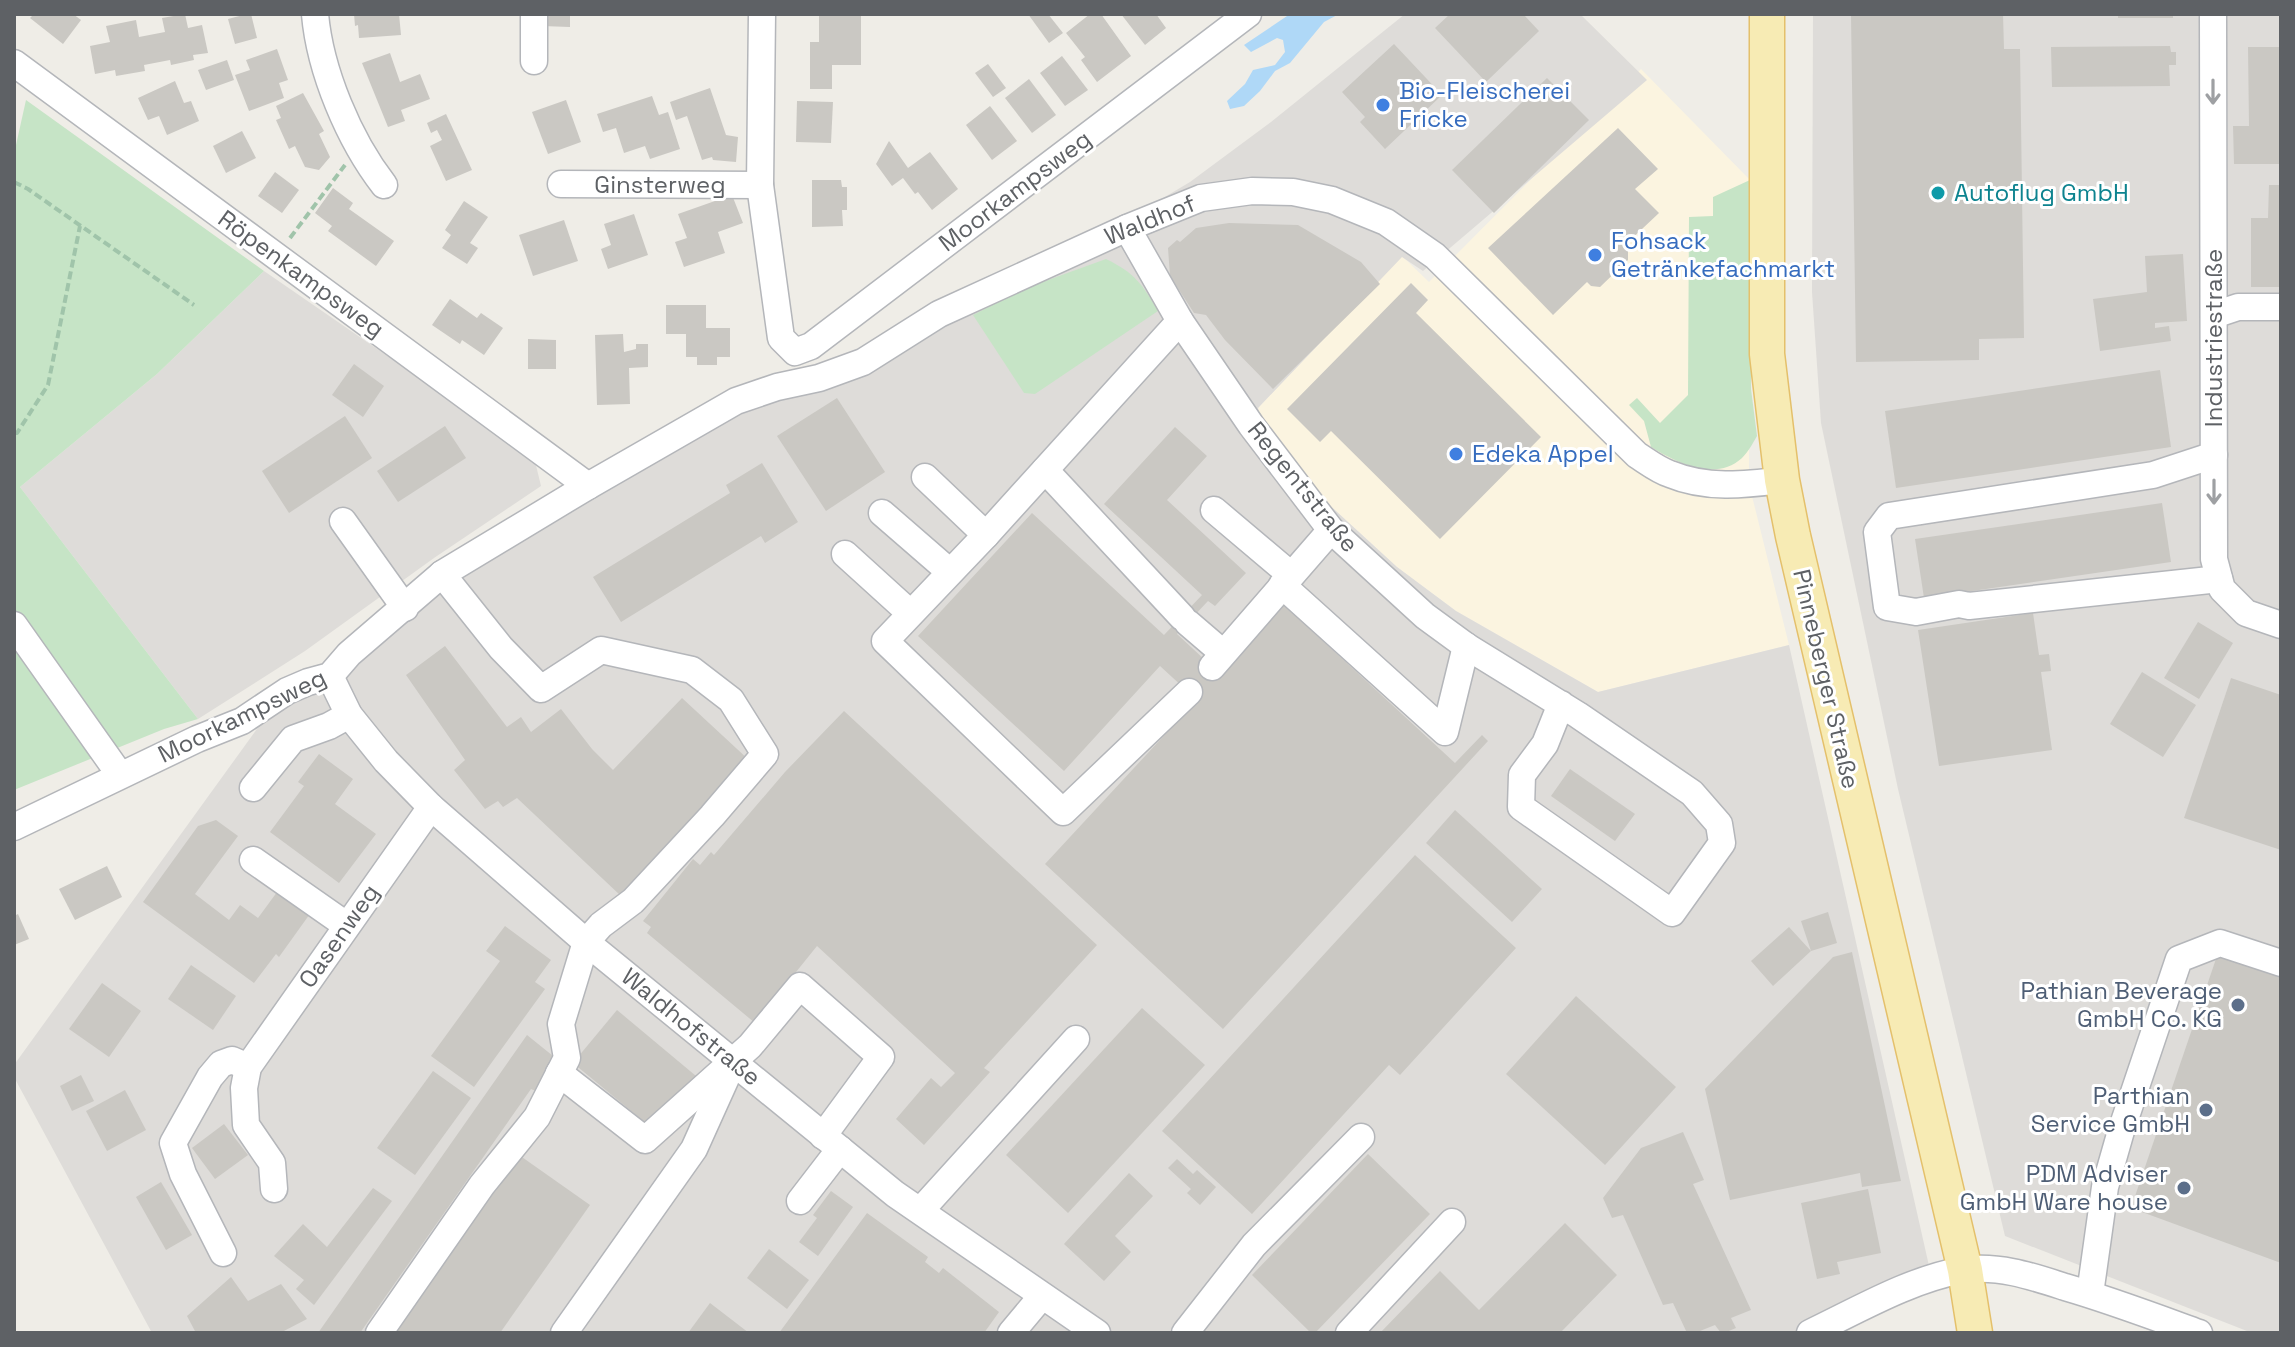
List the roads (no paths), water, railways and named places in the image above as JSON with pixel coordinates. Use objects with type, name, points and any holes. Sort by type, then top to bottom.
[{"type":"main road","name":"Pinneberger Straße","points":[[1767,14],[1767,354],[1782,480],[1803,582],[1965,1270],[1975,1333]]},
{"type":"street","points":[[315,14],[330,78],[358,147],[384,185]]},
{"type":"street","points":[[534,14],[534,61]]},
{"type":"street","points":[[760,185],[762,14]]},
{"type":"street","name":"Moorkampsweg","points":[[760,185],[781,338],[795,352],[811,346],[1248,14]]},
{"type":"street","name":"Industriestraße","points":[[2213,14],[2214,559],[2219,579]]},
{"type":"street","name":"Röpenkampsweg","points":[[15,71],[276,256],[588,486]]},
{"type":"street","name":"Ginsterweg","points":[[561,184],[760,185]]},
{"type":"street","name":"Waldhof","points":[[736,401],[863,362],[939,314],[1127,228],[1201,198],[1239,192],[1293,192],[1332,200],[1386,222],[1435,256],[1637,455],[1669,474],[1697,483],[1736,486],[1782,480]]},
{"type":"street","name":"Regentstraße","points":[[1127,228],[1180,321],[1251,425],[1331,530],[1425,616],[1466,646],[1570,710],[1692,793],[1719,824],[1722,843],[1672,913],[1521,807],[1522,775],[1570,710]]},
{"type":"street","points":[[2214,315],[2238,307],[2281,307]]},
{"type":"street","points":[[1180,321],[986,535],[885,641],[1063,812],[1189,692]]},
{"type":"street","name":"Moorkampsweg","points":[[14,827],[120,775],[242,721],[287,691],[330,676],[349,654],[442,574],[736,401]]},
{"type":"street","points":[[2214,455],[2153,475],[1889,516],[1877,532],[1887,607],[1916,612],[1959,604],[2219,579],[2222,589],[2246,613],[2281,625]]},
{"type":"street","points":[[1045,470],[1185,620],[1218,660],[1331,530]]},
{"type":"street","points":[[925,477],[986,535]]},
{"type":"street","points":[[1214,510],[1445,732],[1466,646]]},
{"type":"street","points":[[882,513],[950,572]]},
{"type":"street","points":[[343,521],[405,608]]},
{"type":"street","points":[[845,554],[910,613]]},
{"type":"street","points":[[379,1333],[482,1185],[537,1117],[567,1058],[561,1024],[586,942],[601,925],[633,901],[765,754],[731,700],[692,670],[601,650],[541,689],[501,648],[442,574]]},
{"type":"street","points":[[14,625],[120,775]]},
{"type":"street","name":"Waldhofstraße","points":[[330,676],[349,715],[386,761],[431,807],[586,942],[895,1194],[1097,1333]]},
{"type":"street","points":[[253,788],[293,739],[349,715]]},
{"type":"street","name":"Oasenweg","points":[[248,1067],[431,807]]},
{"type":"street","points":[[253,860],[346,925]]},
{"type":"street","points":[[2090,1294],[2105,1187],[2179,959],[2220,943],[2281,963]]},
{"type":"street","points":[[559,1073],[645,1140],[750,1046],[800,986],[881,1057],[800,1201]]},
{"type":"street","points":[[921,1210],[1076,1039]]},
{"type":"street","points":[[223,1253],[183,1174],[173,1143],[210,1077],[221,1064],[232,1060],[248,1067],[244,1088],[246,1125],[272,1163],[274,1189]]},
{"type":"street","points":[[564,1333],[694,1149],[734,1061]]},
{"type":"street","points":[[1185,1333],[1254,1245],[1361,1137]]},
{"type":"street","points":[[1349,1333],[1452,1222]]},
{"type":"street","points":[[1810,1333],[1926,1280],[1965,1270],[2000,1269],[2090,1294],[2199,1333]]},
{"type":"street","points":[[1011,1333],[1042,1296]]},
{"type":"water","points":[[1290,14],[1339,14],[1324,22],[1290,63],[1275,71],[1244,106],[1230,109],[1227,101],[1245,84],[1253,70],[1275,65],[1285,52],[1283,40],[1277,38],[1251,52],[1244,45]]},
{"type":"place","name":"Bio-Fleischerei Fricke","points":[[1383,105]]},
{"type":"place","name":"Autoflug GmbH","points":[[1938,193]]},
{"type":"place","name":"Fohsack Getränkefachmarkt","points":[[1595,255]]},
{"type":"place","name":"Edeka Appel","points":[[1456,454]]},
{"type":"place","name":"Pathian Beverage GmbH Co. KG","points":[[2238,1005]]},
{"type":"place","name":"Parthian Service GmbH","points":[[2206,1110]]},
{"type":"place","name":"PDM Adviser GmbH Ware house","points":[[2184,1188]]}]
